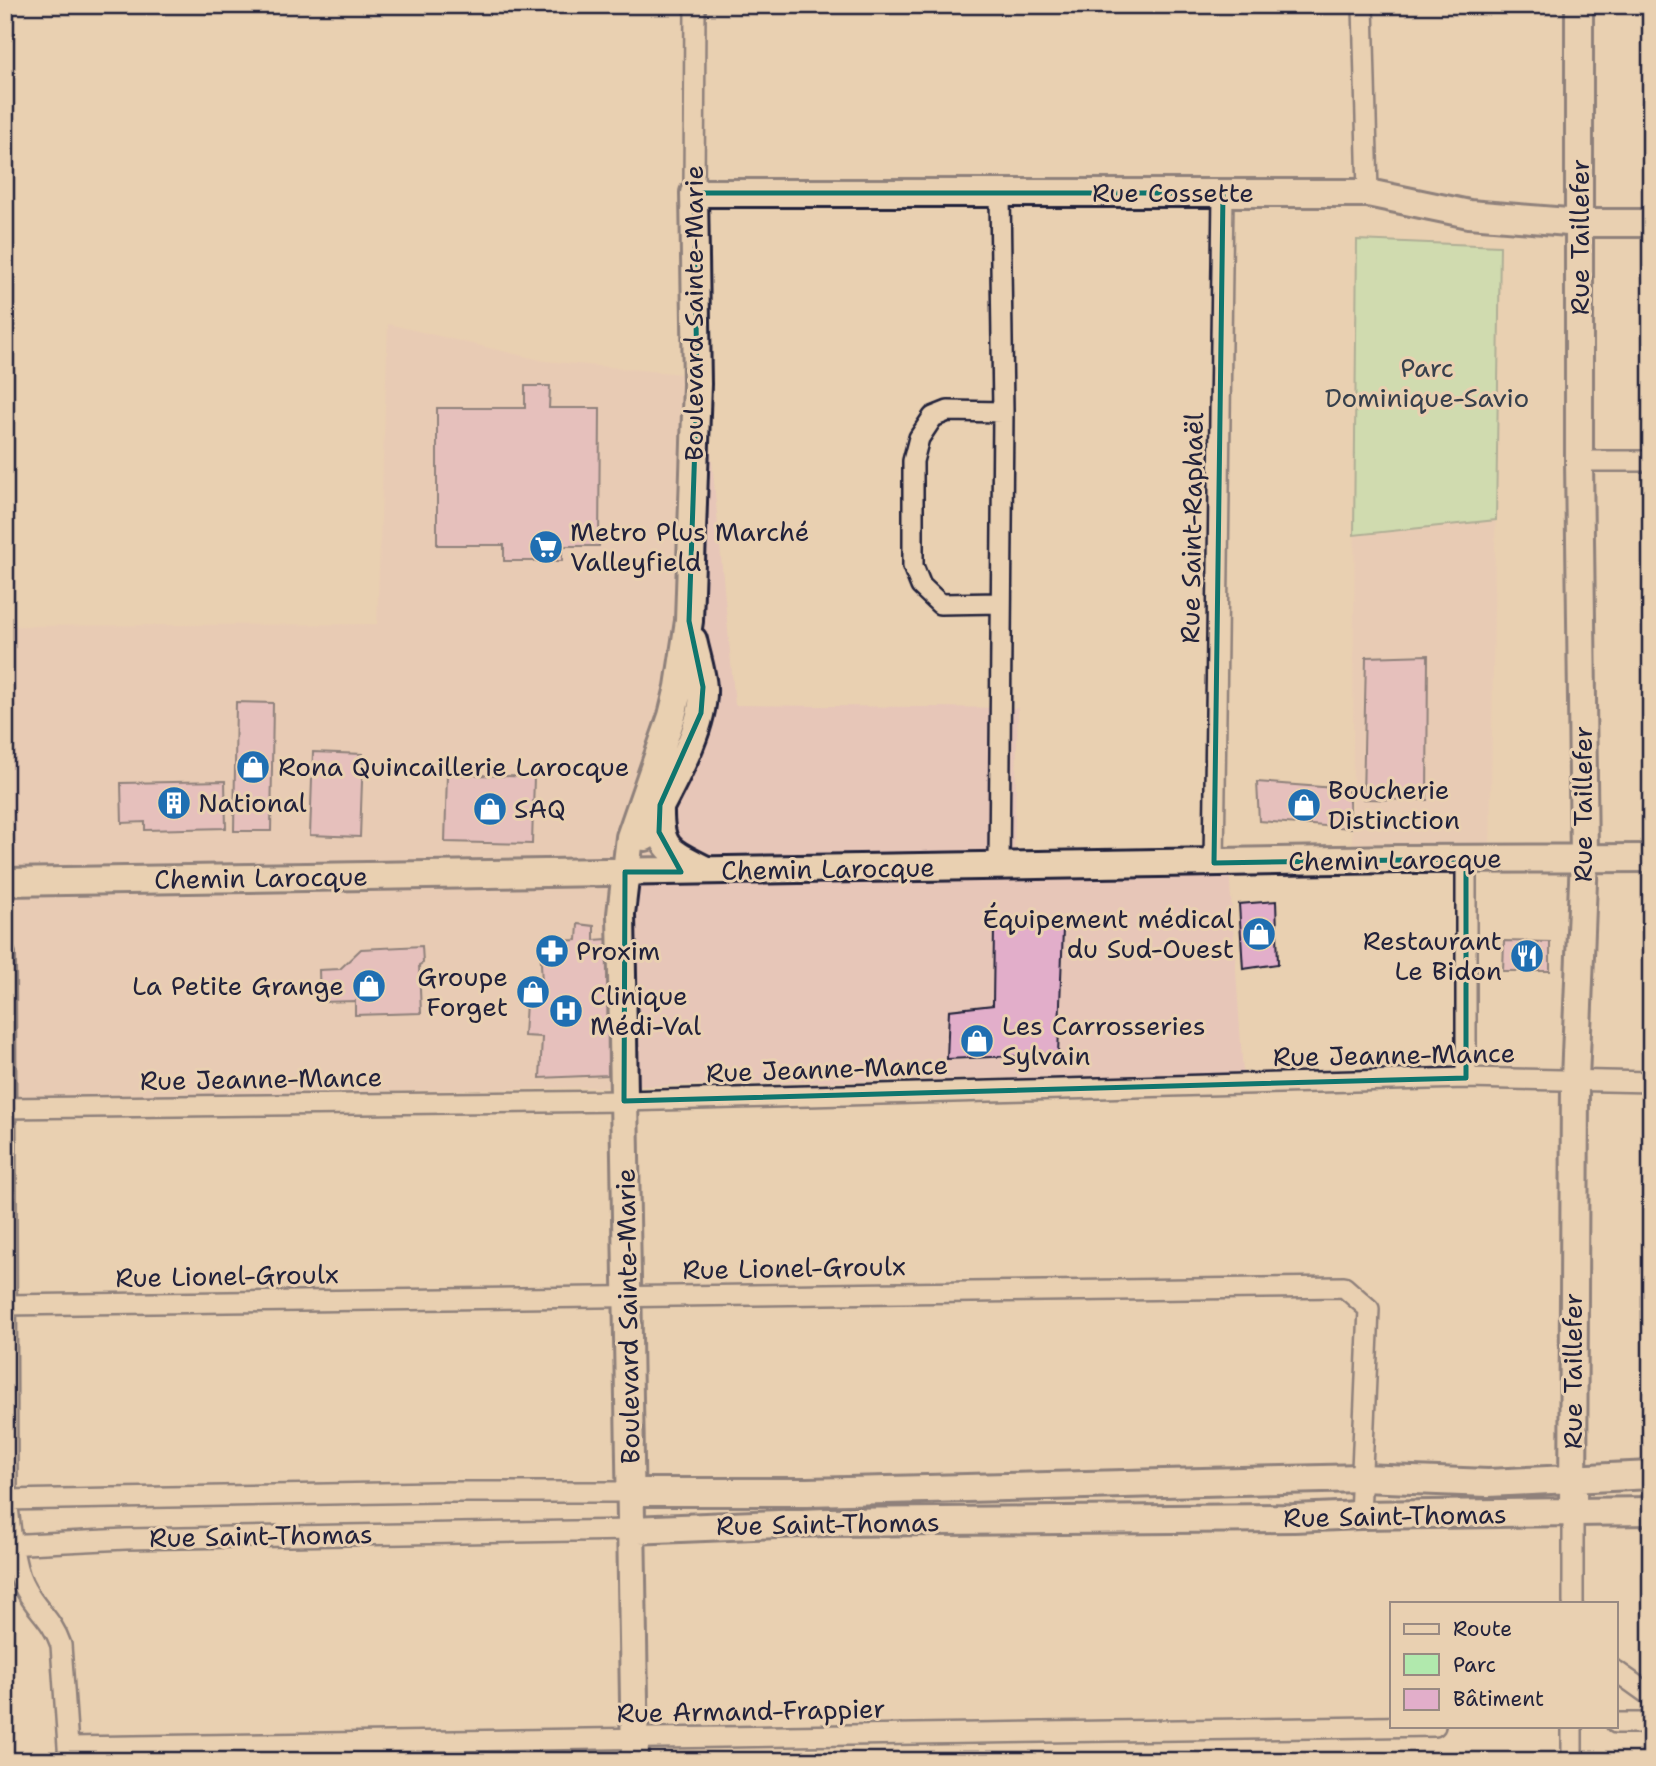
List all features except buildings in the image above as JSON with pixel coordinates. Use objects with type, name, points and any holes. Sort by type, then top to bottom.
[{"type":"street","name":"Boulevard Sainte-Marie","points":[[635,1750],[621,914],[630,837],[675,706],[689,621],[696,384],[695,5]]},
{"type":"street","points":[[1363,5],[1368,193]]},
{"type":"street","name":"Rue Taillefer","points":[[1573,1602],[1576,1080],[1584,857],[1579,461],[1579,5]]},
{"type":"street","name":"Rue Cossette","points":[[694,193],[1368,193],[1469,214],[1580,223],[1651,223]]},
{"type":"street","points":[[999,867],[1003,412],[1000,193]]},
{"type":"street","name":"Rue Saint-Raphaël","points":[[1214,863],[1223,193]]},
{"type":"street","points":[[1001,603],[940,604],[921,586],[913,566],[913,461],[919,438],[933,417],[948,411],[1003,412]]},
{"type":"street","points":[[1579,461],[1651,461]]},
{"type":"street","name":"Boulevard Sainte-Marie","points":[[625,872],[641,847],[685,755],[701,713],[703,687],[689,621]]},
{"type":"street","points":[[660,805],[659,832],[669,850],[707,871]]},
{"type":"street","name":"Chemin Larocque","points":[[5,882],[1651,858]]},
{"type":"street","points":[[1466,859],[1466,1078]]},
{"type":"street","points":[[5,954],[6,1500],[10,1545],[25,1590],[55,1626],[61,1645],[69,1754]]},
{"type":"street","name":"Rue Jeanne-Mance","points":[[6,1108],[624,1101],[1466,1078],[1651,1082]]},
{"type":"street","name":"Rue Lionel-Groulx","points":[[6,1305],[1344,1287],[1369,1309],[1360,1515]]},
{"type":"street","name":"Rue Saint-Thomas","points":[[6,1500],[422,1492],[807,1492],[1362,1478],[1488,1483],[1651,1475]]},
{"type":"street","name":"Rue Saint-Thomas","points":[[10,1545],[126,1539],[632,1530],[826,1522],[1294,1518],[1651,1511]]},
{"type":"street","points":[[1618,1672],[1651,1696]]},
{"type":"street","points":[[1618,1723],[1651,1723]]},
{"type":"street","name":"Rue Armand-Frappier","points":[[69,1754],[635,1750],[1082,1730],[1390,1727]]},
{"type":"street","points":[[1572,1728],[1572,1761]]},
{"type":"highlighted area","points":[[694,193],[1223,193],[1214,863],[1466,859],[1466,1078],[624,1101],[625,872],[681,872],[659,832],[660,805],[701,713],[703,687],[689,621],[697,384]]},
{"type":"shaded area","points":[[1357,240],[1500,246],[1490,853],[1352,855]]},
{"type":"shaded area","points":[[388,324],[545,361],[704,376],[735,705],[1018,708],[1014,852],[1228,854],[1243,1073],[5,1100],[5,626],[377,624]]},
{"type":"green space","name":"Parc Dominique-Savio","points":[[1357,240],[1500,246],[1496,520],[1354,535]]},
{"type":"place","name":"Metro Plus Marché Valleyfield","points":[[546,547]]},
{"type":"place","name":"Rona Quincaillerie Larocque","points":[[253,767]]},
{"type":"place","name":"National","points":[[174,803]]},
{"type":"place","name":"Boucherie Distinction","points":[[1304,805]]},
{"type":"place","name":"SAQ","points":[[490,809]]},
{"type":"place","name":"Équipement médical du Sud-Ouest","points":[[1259,934]]},
{"type":"place","name":"Proxim","points":[[552,951]]},
{"type":"place","name":"Restaurant Le Bidon","points":[[1527,956]]},
{"type":"place","name":"La Petite Grange","points":[[369,986]]},
{"type":"place","name":"Groupe Forget","points":[[533,992]]},
{"type":"place","name":"Clinique Médi-Val","points":[[566,1011]]},
{"type":"place","name":"Les Carrosseries Sylvain","points":[[977,1041]]}]
